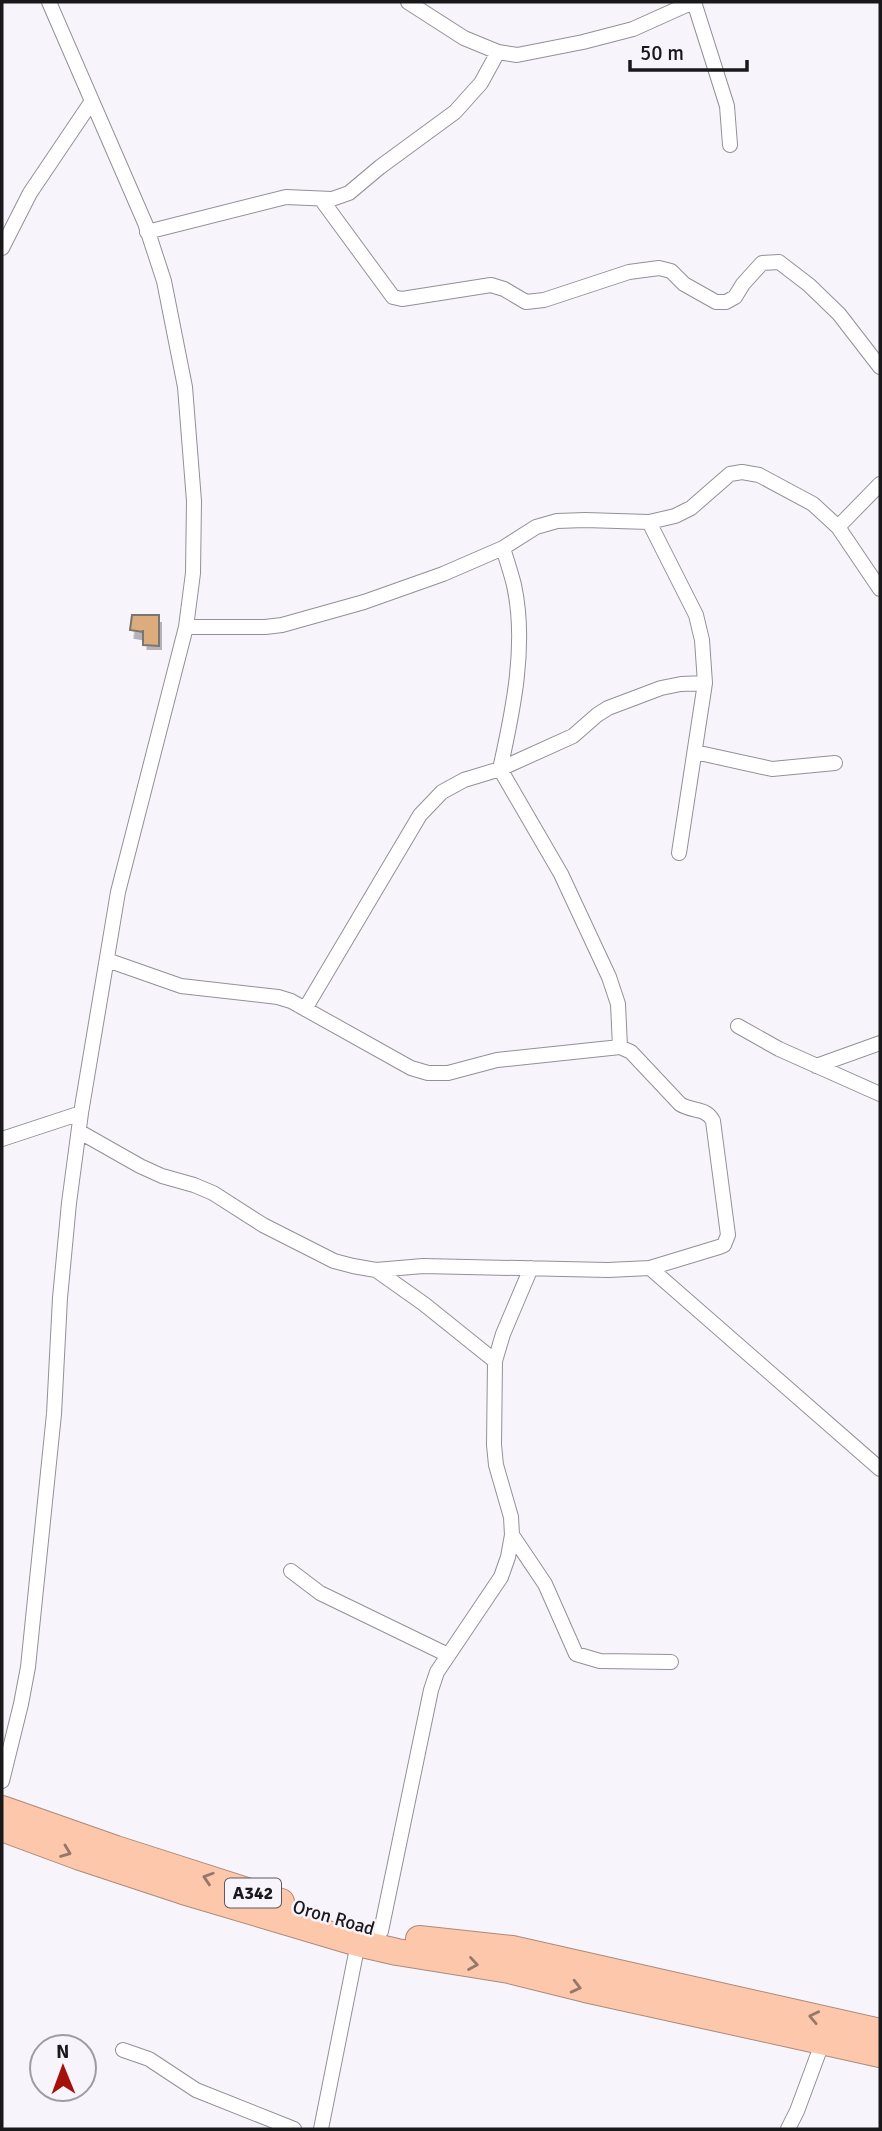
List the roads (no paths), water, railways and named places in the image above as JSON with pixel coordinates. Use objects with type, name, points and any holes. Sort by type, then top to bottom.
[{"type":"highway","name":"Oron Road","points":[[2,1809],[271,1899],[381,1931],[410,1938],[512,1949],[880,2032]]},
{"type":"highway","name":"A342","points":[[2,1828],[183,1891],[358,1943],[509,1970],[880,2054]]},
{"type":"street","points":[[2,1781],[30,1655],[54,1414],[60,1298],[81,1113],[118,892],[186,626],[193,573],[194,501],[186,387],[164,281],[147,232],[49,2]]},
{"type":"street","points":[[408,2],[464,38],[498,52],[517,55],[634,29],[694,2],[727,106],[730,145]]},
{"type":"street","points":[[147,232],[286,197],[321,200],[349,193],[455,112],[481,83],[498,52]]},
{"type":"street","points":[[2,248],[30,193],[92,101]]},
{"type":"street","points":[[321,200],[393,297],[402,299],[491,285],[526,302],[544,300],[629,272],[659,268],[671,271],[684,284],[716,302],[726,302],[735,297],[762,262],[779,262],[809,285],[839,314],[880,368]]},
{"type":"street","points":[[186,626],[242,628],[282,625],[375,598],[443,574],[503,548],[536,527],[584,520],[649,522],[675,516],[691,508],[730,474],[743,472],[759,475],[813,505],[838,527],[880,589]]},
{"type":"street","points":[[838,527],[880,484]]},
{"type":"street","points":[[649,522],[696,615],[702,640],[705,683],[679,853]]},
{"type":"street","points":[[503,548],[514,586],[519,627],[510,722],[500,769],[561,874],[609,977],[618,1004],[620,1047]]},
{"type":"street","points":[[305,1009],[419,815],[442,792],[464,780],[500,769],[573,736],[608,708],[661,688],[705,683]]},
{"type":"street","points":[[695,752],[772,769],[835,763]]},
{"type":"street","points":[[80,1132],[140,1166],[213,1193],[262,1226],[334,1261],[376,1270],[423,1266],[608,1270],[650,1268],[724,1245],[728,1235],[710,1115],[680,1104],[631,1052],[620,1047],[497,1060],[448,1073],[428,1073],[411,1068],[291,1001],[264,994],[181,986],[107,960]]},
{"type":"street","points":[[737,1026],[816,1066],[880,1094]]},
{"type":"street","points":[[816,1066],[880,1043]]},
{"type":"street","points":[[2,1139],[81,1113]]},
{"type":"street","points":[[381,1931],[437,1672],[501,1577],[508,1557],[512,1535],[511,1517],[496,1465],[494,1445],[495,1361],[531,1268]]},
{"type":"street","points":[[650,1268],[880,1469]]},
{"type":"street","points":[[376,1270],[424,1304],[495,1361]]},
{"type":"street","points":[[512,1535],[545,1584],[576,1654],[600,1661],[671,1662]]},
{"type":"street","points":[[291,1571],[320,1593],[448,1655]]},
{"type":"street","points":[[321,2129],[358,1943]]},
{"type":"street","points":[[788,2129],[822,2041]]},
{"type":"street","points":[[123,2050],[149,2059],[196,2090],[294,2129]]}]
